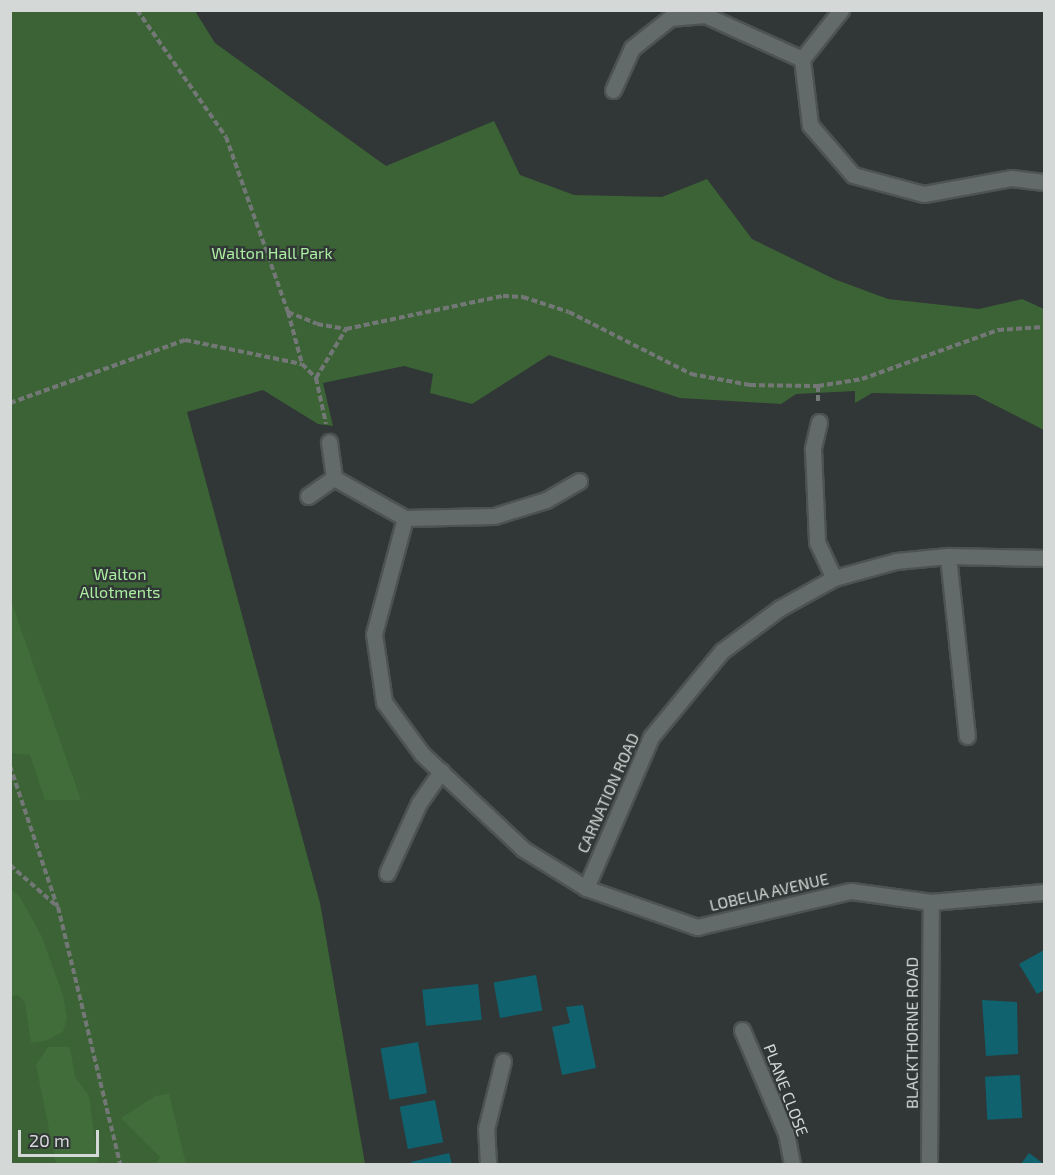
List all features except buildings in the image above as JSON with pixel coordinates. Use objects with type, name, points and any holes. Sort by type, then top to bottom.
[{"type":"street","points":[[841,10],[802,59],[810,125],[853,175],[924,194],[1011,178],[1044,182]]},
{"type":"street","points":[[613,90],[632,48],[670,18],[705,13],[802,59]]},
{"type":"street","points":[[819,422],[813,449],[817,542],[834,578]]},
{"type":"street","points":[[329,442],[334,478]]},
{"type":"street","points":[[308,496],[334,478]]},
{"type":"street","points":[[334,478],[405,518],[494,516],[546,500],[579,481]]},
{"type":"street","name":"LOBELIA AVENUE","points":[[405,518],[374,634],[384,702],[422,754],[523,849],[586,888],[697,927],[851,891],[931,902],[1044,892]]},
{"type":"street","points":[[948,556],[967,736]]},
{"type":"street","name":"CARNATION ROAD","points":[[586,888],[651,737],[722,651],[780,608],[834,578],[896,561],[948,556],[1044,558]]},
{"type":"street","points":[[387,873],[419,803],[441,771]]},
{"type":"street","name":"BLACKTHORNE ROAD","points":[[929,1164],[931,902]]},
{"type":"street","name":"PLANE CLOSE","points":[[742,1030],[786,1133],[792,1164]]},
{"type":"street","points":[[488,1164],[486,1129],[503,1061]]},
{"type":"path","points":[[137,10],[226,137],[288,312],[302,364],[316,378],[329,442]]},
{"type":"path","points":[[288,312],[316,324],[346,329],[482,299],[523,297],[569,312],[691,374],[713,380],[778,386],[818,386],[862,379],[998,330],[1044,327]]},
{"type":"path","points":[[316,378],[346,329]]},
{"type":"path","points":[[10,403],[185,340],[302,364]]},
{"type":"path","points":[[10,766],[58,907],[120,1164]]},
{"type":"path","points":[[10,865],[58,907]]},
{"type":"green space","points":[[10,11],[195,11],[215,43],[386,166],[494,121],[520,175],[574,195],[662,197],[707,179],[752,239],[834,279],[888,299],[979,309],[1022,299],[1044,309],[1044,430],[975,395],[872,393],[855,403],[855,391],[796,394],[781,404],[680,398],[549,355],[472,404],[430,393],[433,374],[404,366],[323,383],[333,426],[318,424],[263,390],[187,412],[320,903],[365,1164],[11,1164]]},
{"type":"green space","points":[[10,601],[81,800],[45,800],[30,755],[11,753]]},
{"type":"green space","points":[[11,889],[20,897],[41,935],[63,995],[67,1019],[63,1032],[45,1041],[31,1043],[25,1003],[18,995],[11,996]]},
{"type":"green space","points":[[48,1047],[70,1047],[75,1077],[89,1096],[98,1164],[56,1164],[36,1065]]},
{"type":"green space","points":[[169,1094],[186,1164],[156,1164],[160,1157],[121,1118],[155,1096]]},
{"type":"park label","name":"Walton Hall Park","points":[[272,253]]},
{"type":"park label","name":"Walton Allotments","points":[[120,583]]}]
